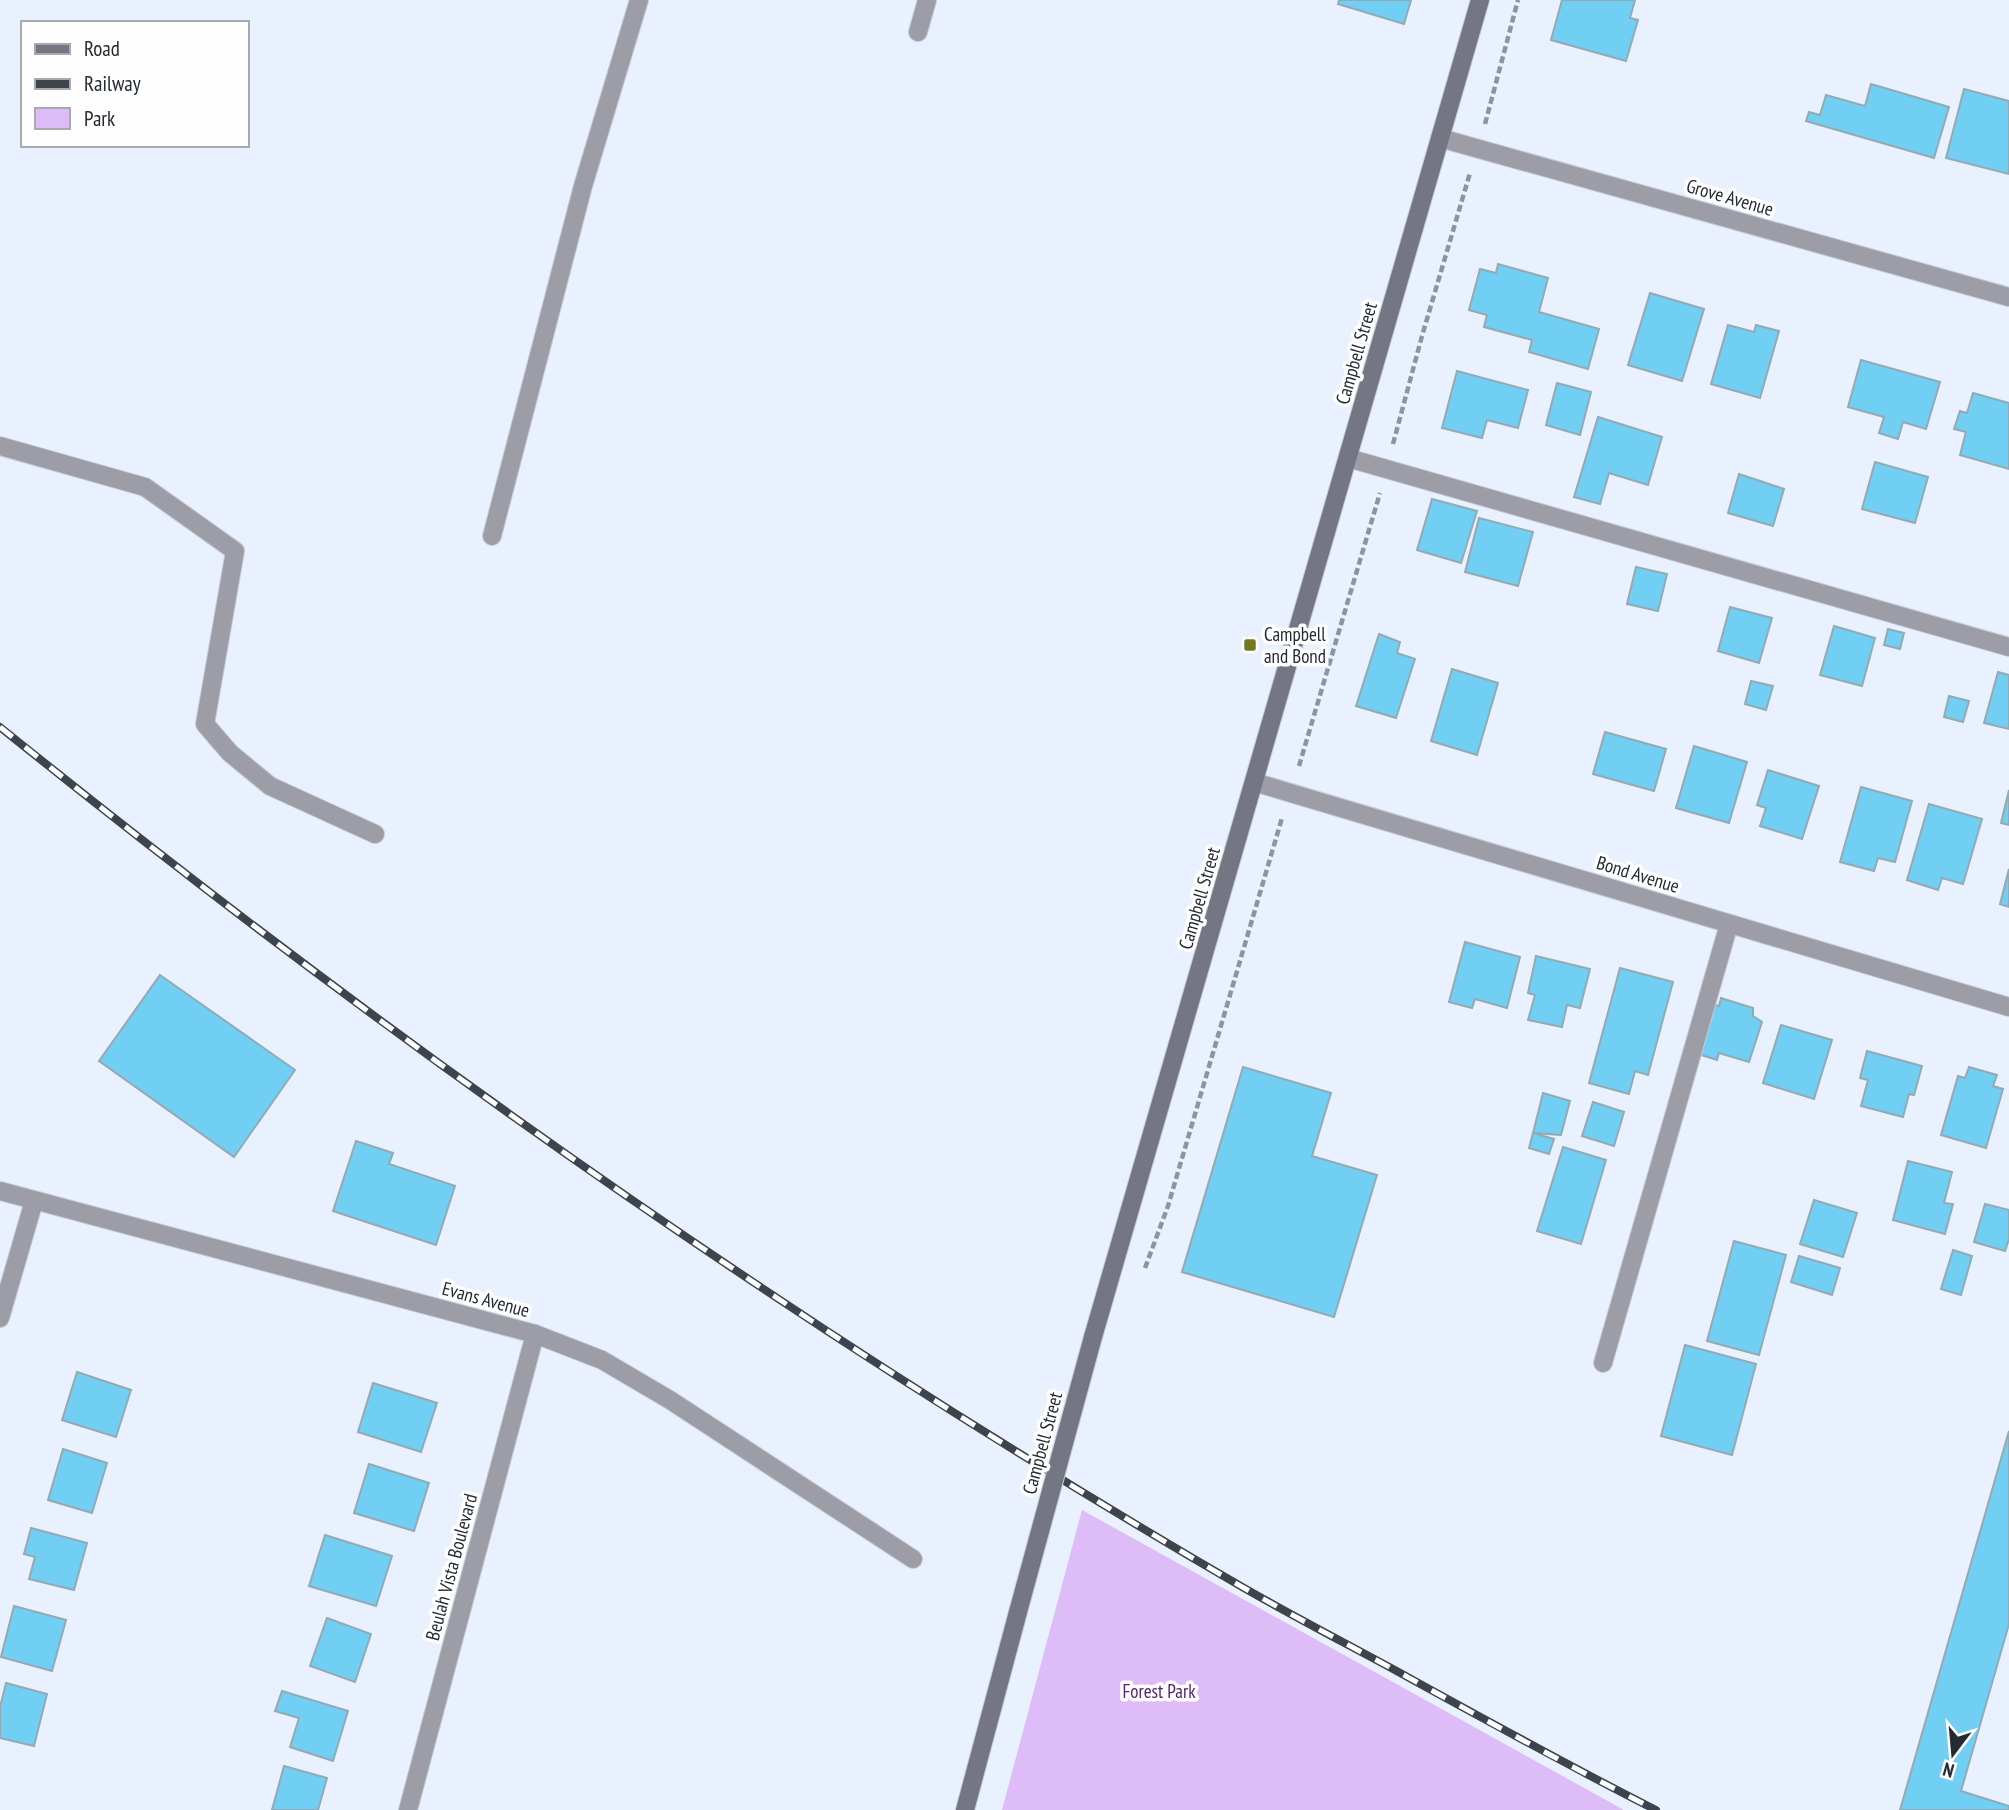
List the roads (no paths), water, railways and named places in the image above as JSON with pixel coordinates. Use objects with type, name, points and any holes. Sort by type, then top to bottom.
[{"type":"main road","name":"Campbell Street","points":[[965,1810],[1093,1337],[1480,0]]},
{"type":"street","points":[[492,536],[583,186],[639,0]]},
{"type":"street","points":[[918,32],[928,0]]},
{"type":"street","name":"Grove Avenue","points":[[1440,138],[2009,296]]},
{"type":"street","points":[[0,446],[145,486],[235,551],[205,724],[230,753],[270,786],[375,834]]},
{"type":"street","points":[[1348,458],[2009,647]]},
{"type":"street","name":"Bond Avenue","points":[[1254,782],[2009,1007]]},
{"type":"street","points":[[1603,1363],[1729,924]]},
{"type":"street","name":"Evans Avenue","points":[[0,1192],[535,1334],[602,1360],[670,1400],[913,1559]]},
{"type":"street","points":[[0,1318],[34,1201]]},
{"type":"street","name":"Beulah Vista Boulevard","points":[[408,1810],[535,1334]]},
{"type":"railway","points":[[0,727],[148,845],[451,1072],[762,1288],[1081,1491],[1244,1588],[1656,1810]]},
{"type":"place","name":"Campbell and Bond","points":[[1250,645]]},
{"type":"park label","name":"Forest Park","points":[[1159,1691]]}]
